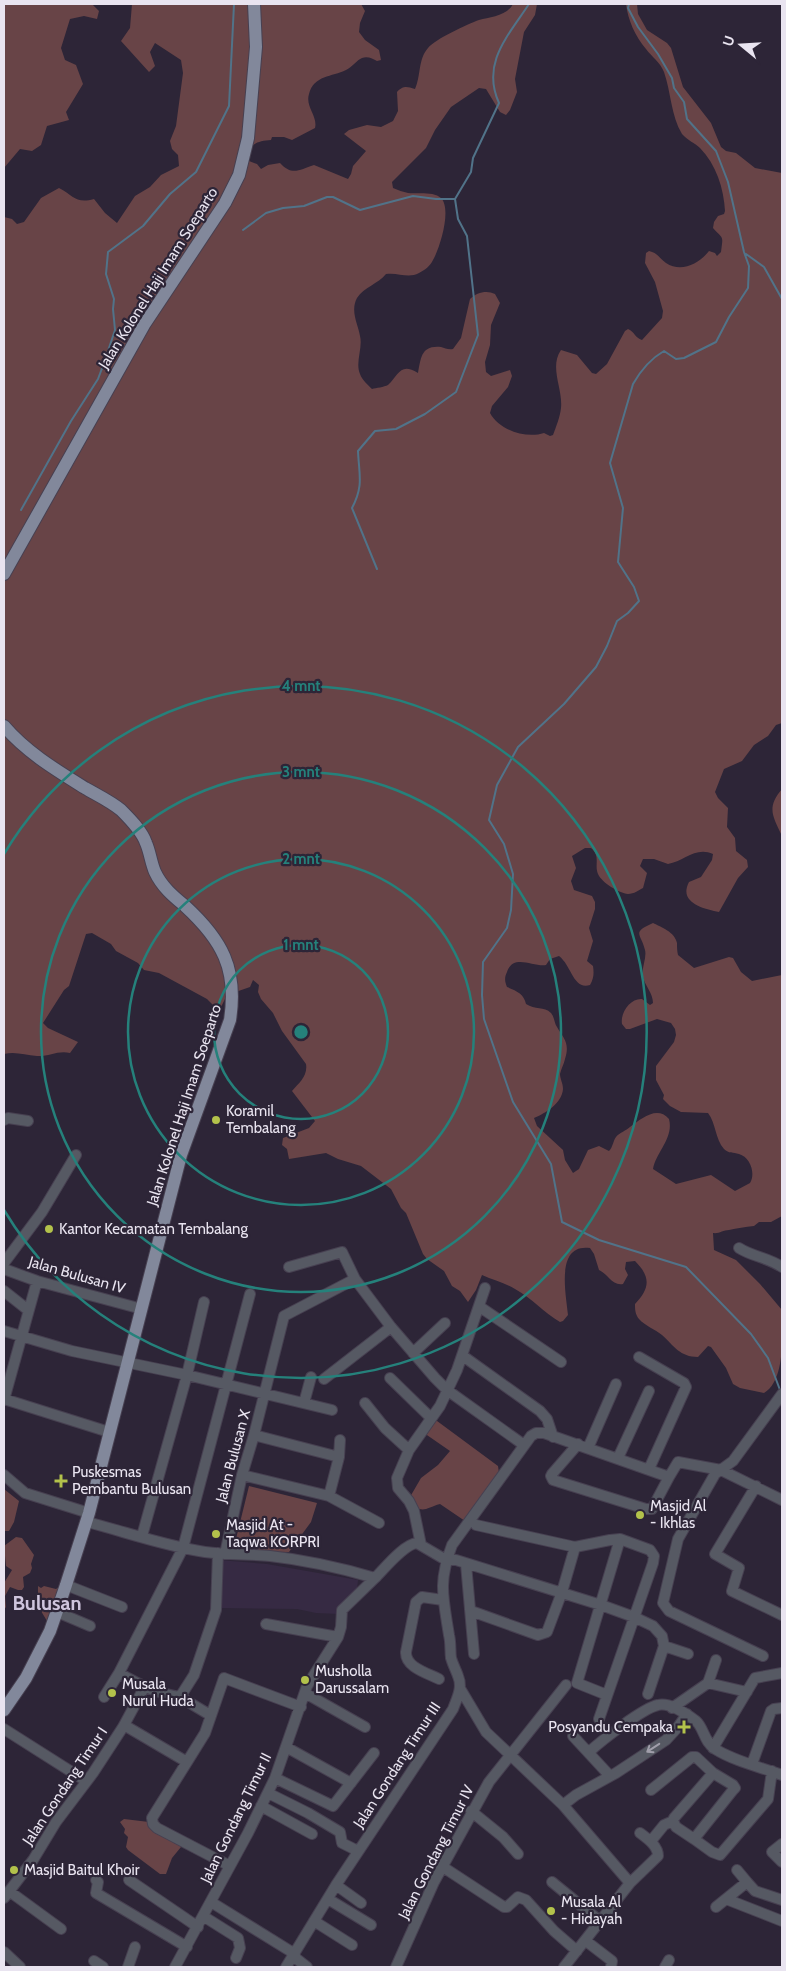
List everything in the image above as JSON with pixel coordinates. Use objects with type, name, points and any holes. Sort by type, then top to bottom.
[{"type":"main road","name":"Jalan Kolonel Haji Imam Soeparto","points":[[4,574],[144,325],[226,204],[239,175],[248,138],[255,56],[254,4]]},
{"type":"main road","name":"Jalan Kolonel Haji Imam Soeparto","points":[[4,726],[26,750],[112,804],[130,820],[146,841],[155,872],[169,893],[185,906],[212,935],[226,957],[233,981],[233,1001],[230,1020],[181,1155],[88,1518],[50,1631],[26,1678],[4,1710]]},
{"type":"street","points":[[4,1120],[8,1118],[28,1121]]},
{"type":"street","points":[[4,1263],[42,1212],[76,1155]]},
{"type":"street","points":[[738,1248],[770,1259],[782,1267]]},
{"type":"street","points":[[289,1267],[341,1251],[355,1280],[391,1327],[447,1390],[524,1445]]},
{"type":"street","name":"Jalan Bulusan IV","points":[[4,1269],[37,1281],[142,1309]]},
{"type":"street","name":"Jalan Bulusan X","points":[[221,1554],[265,1394],[284,1316],[355,1280]]},
{"type":"street","points":[[37,1281],[4,1400],[109,1432]]},
{"type":"street","points":[[486,1288],[463,1356],[447,1390],[409,1450],[399,1472],[397,1484],[414,1511],[421,1545],[446,1560],[456,1560],[562,1592],[634,1616],[653,1626],[662,1636],[664,1646],[648,1694]]},
{"type":"street","points":[[4,1291],[28,1310]]},
{"type":"street","points":[[104,1697],[120,1673],[183,1548],[250,1294]]},
{"type":"street","points":[[142,1536],[187,1375],[204,1302]]},
{"type":"street","points":[[480,1307],[561,1362]]},
{"type":"street","points":[[413,1353],[445,1323]]},
{"type":"street","points":[[324,1379],[391,1327]]},
{"type":"street","points":[[4,1331],[21,1337],[128,1363],[187,1375],[332,1410]]},
{"type":"street","points":[[463,1356],[540,1411],[547,1419],[553,1436]]},
{"type":"street","points":[[639,1356],[684,1383],[686,1387],[649,1469]]},
{"type":"street","points":[[4,1359],[15,1358]]},
{"type":"street","points":[[304,1403],[311,1377]]},
{"type":"street","points":[[390,1378],[431,1418]]},
{"type":"street","points":[[616,1384],[583,1446],[552,1474],[552,1479],[639,1508],[652,1509],[678,1462],[721,1470],[782,1500]]},
{"type":"street","points":[[618,1458],[648,1390]]},
{"type":"street","points":[[763,1656],[669,1611],[663,1603],[678,1539],[715,1474],[734,1461],[740,1454],[781,1395]]},
{"type":"street","points":[[365,1403],[385,1428],[409,1450]]},
{"type":"street","points":[[630,1883],[563,1805],[486,1732],[461,1690],[451,1656],[442,1582],[446,1560],[452,1545],[524,1445],[536,1433],[553,1436],[669,1477]]},
{"type":"street","points":[[254,1435],[339,1457]]},
{"type":"street","points":[[329,1496],[339,1457],[340,1440]]},
{"type":"street","points":[[4,1475],[24,1492],[88,1518],[183,1548],[221,1554],[270,1556],[310,1562],[375,1578]]},
{"type":"street","points":[[242,1475],[329,1496],[379,1523]]},
{"type":"street","points":[[756,1486],[714,1553],[739,1568],[732,1591],[782,1615]]},
{"type":"street","points":[[476,1524],[575,1547],[620,1539],[650,1550],[654,1556],[599,1719]]},
{"type":"street","points":[[607,1695],[577,1683],[620,1539]]},
{"type":"street","name":"Jalan Gondang Timur II","points":[[175,1967],[268,1793],[305,1693],[338,1637],[341,1627],[342,1610],[412,1543],[421,1545]]},
{"type":"street","points":[[471,1611],[538,1635],[543,1635],[550,1626],[575,1547]]},
{"type":"street","points":[[180,1697],[194,1675],[216,1610],[221,1554]]},
{"type":"street","points":[[466,1564],[474,1654]]},
{"type":"street","points":[[66,1585],[122,1607]]},
{"type":"street","points":[[439,1679],[410,1663],[406,1652],[416,1602],[422,1597],[443,1600]]},
{"type":"street","points":[[57,1612],[90,1626]]},
{"type":"street","points":[[266,1624],[338,1637]]},
{"type":"street","points":[[664,1646],[688,1654]]},
{"type":"street","points":[[672,1708],[708,1683],[716,1660]]},
{"type":"street","points":[[120,1673],[144,1688],[168,1696],[180,1697],[210,1715]]},
{"type":"street","points":[[713,1748],[755,1678],[782,1673]]},
{"type":"street","points":[[230,1866],[157,1828],[153,1824],[152,1818],[205,1733],[224,1678],[301,1708]]},
{"type":"street","points":[[708,1683],[747,1692]]},
{"type":"street","name":"Jalan Gondang Timur IV","points":[[396,1967],[443,1866],[489,1782],[566,1685]]},
{"type":"street","name":"Jalan Gondang Timur I","points":[[6,1895],[33,1860],[56,1822],[124,1725],[144,1688]]},
{"type":"street","name":"Jalan Gondang Timur III","points":[[286,1967],[358,1851],[453,1709],[461,1690]]},
{"type":"street","points":[[305,1693],[365,1727]]},
{"type":"street","points":[[589,1752],[603,1740],[654,1707],[663,1705],[687,1714],[698,1723],[713,1748],[782,1775]]},
{"type":"street","points":[[752,1764],[772,1709],[782,1708]]},
{"type":"street","points":[[563,1805],[576,1795],[610,1776],[666,1740],[687,1714]]},
{"type":"street","points":[[124,1725],[187,1762]]},
{"type":"street","points":[[4,1729],[86,1781]]},
{"type":"street","points":[[573,1736],[610,1776]]},
{"type":"street","points":[[286,1747],[351,1783]]},
{"type":"street","points":[[275,1778],[333,1806],[374,1753]]},
{"type":"street","points":[[651,1790],[692,1757],[733,1785],[735,1788],[694,1839]]},
{"type":"street","points":[[673,1821],[676,1827],[715,1854],[720,1855],[768,1799],[772,1771]]},
{"type":"street","points":[[651,1841],[664,1825],[673,1821],[713,1773]]},
{"type":"street","points":[[268,1793],[340,1832],[342,1843],[358,1851]]},
{"type":"street","points":[[261,1806],[312,1834]]},
{"type":"street","points":[[472,1811],[503,1837],[518,1854]]},
{"type":"street","points":[[564,1967],[630,1883],[658,1856],[658,1852],[651,1841],[640,1833]]},
{"type":"street","points":[[782,1844],[772,1852],[782,1862]]},
{"type":"street","points":[[443,1866],[504,1907],[507,1907],[518,1897],[526,1900],[554,1931],[577,1951]]},
{"type":"street","points":[[737,1870],[756,1891],[782,1900]]},
{"type":"street","points":[[96,1880],[98,1882],[96,1893],[187,1947]]},
{"type":"street","points":[[129,1880],[198,1927]]},
{"type":"street","points":[[552,1882],[601,1922]]},
{"type":"street","points":[[716,1907],[747,1882]]},
{"type":"street","points":[[336,1885],[361,1903]]},
{"type":"street","points":[[6,1895],[60,1929]]},
{"type":"street","points":[[328,1899],[371,1924]]},
{"type":"street","points":[[726,1900],[782,1921]]},
{"type":"street","points":[[211,1902],[294,1955],[307,1967]]},
{"type":"street","points":[[203,1916],[238,1938],[240,1948],[236,1958]]},
{"type":"street","points":[[314,1921],[352,1945]]},
{"type":"street","points":[[586,1941],[612,1961],[611,1967]]},
{"type":"street","points":[[128,1967],[135,1947]]},
{"type":"street","points":[[4,1952],[20,1967]]},
{"type":"street","points":[[94,1961],[103,1967]]},
{"type":"shaded area","points":[[4,4],[92,4],[99,11],[97,19],[84,16],[70,19],[61,48],[65,60],[76,65],[83,84],[66,112],[69,120],[47,126],[41,145],[32,151],[20,149],[4,168]]},
{"type":"shaded area","points":[[132,4],[361,4],[365,11],[360,23],[359,32],[365,40],[379,50],[381,60],[362,58],[346,70],[319,80],[311,88],[308,99],[315,119],[315,128],[292,140],[284,137],[272,137],[271,140],[261,141],[251,147],[249,155],[249,161],[257,164],[261,169],[268,165],[280,163],[288,170],[296,171],[314,165],[348,179],[353,166],[366,151],[344,134],[349,130],[367,125],[381,127],[393,121],[398,111],[397,92],[404,87],[415,89],[421,62],[425,52],[432,44],[467,25],[503,14],[513,4],[537,4],[535,15],[524,32],[515,79],[517,92],[506,115],[500,112],[486,89],[479,88],[451,107],[435,130],[426,148],[392,182],[393,188],[408,193],[434,194],[441,198],[444,203],[444,229],[432,262],[415,275],[386,274],[360,294],[354,308],[361,341],[360,374],[372,389],[388,385],[403,369],[418,373],[423,354],[429,348],[453,349],[461,338],[470,299],[482,292],[495,294],[500,303],[491,325],[490,345],[485,362],[486,372],[491,376],[510,370],[512,376],[508,387],[492,406],[490,413],[500,424],[521,434],[537,435],[544,433],[550,436],[553,435],[561,408],[556,364],[561,350],[577,355],[592,373],[596,374],[607,364],[625,331],[628,329],[642,340],[662,318],[663,311],[655,282],[645,263],[646,253],[649,251],[656,254],[672,266],[684,267],[700,260],[709,251],[717,256],[721,252],[722,238],[713,228],[718,216],[724,214],[725,211],[723,194],[715,169],[706,154],[686,138],[678,127],[664,72],[635,33],[628,16],[626,4],[637,4],[638,14],[647,30],[667,43],[671,48],[683,87],[711,123],[721,147],[726,151],[736,153],[755,168],[782,173],[782,723],[776,725],[768,736],[754,745],[742,761],[724,769],[715,792],[728,808],[727,827],[735,838],[736,851],[747,860],[748,867],[738,878],[719,912],[694,904],[687,895],[689,882],[701,877],[712,860],[713,854],[707,852],[696,853],[668,864],[654,859],[643,859],[640,866],[647,873],[643,888],[628,894],[616,890],[603,881],[597,871],[596,854],[591,848],[585,848],[572,856],[576,868],[571,881],[574,890],[592,896],[595,902],[595,909],[589,928],[593,941],[587,961],[593,966],[594,973],[590,985],[584,986],[576,981],[567,965],[559,956],[550,959],[546,965],[524,962],[514,963],[510,966],[505,980],[507,987],[520,993],[526,1004],[545,1009],[551,1013],[566,1042],[565,1061],[560,1074],[563,1089],[560,1099],[553,1107],[534,1118],[537,1126],[563,1150],[565,1160],[573,1173],[579,1169],[588,1150],[599,1146],[609,1151],[619,1134],[644,1117],[659,1113],[669,1119],[670,1126],[667,1139],[653,1169],[676,1184],[711,1175],[735,1191],[750,1183],[752,1179],[751,1166],[746,1158],[724,1149],[708,1113],[681,1112],[670,1106],[663,1099],[664,1095],[656,1080],[656,1066],[674,1042],[676,1035],[671,1023],[657,1019],[630,1029],[626,1029],[622,1024],[623,1015],[630,1003],[642,999],[650,1005],[653,1003],[652,996],[643,977],[645,953],[639,934],[642,929],[653,923],[667,930],[676,939],[678,955],[694,968],[729,957],[733,958],[741,972],[752,981],[782,975],[782,1216],[771,1222],[759,1222],[754,1226],[713,1233],[714,1250],[736,1260],[782,1310],[782,1343],[779,1367],[771,1387],[764,1393],[740,1388],[733,1384],[726,1368],[711,1347],[708,1346],[698,1357],[686,1355],[639,1319],[635,1304],[644,1293],[647,1282],[644,1272],[635,1261],[626,1262],[625,1269],[628,1275],[623,1284],[619,1284],[613,1282],[599,1270],[590,1248],[579,1249],[572,1253],[567,1261],[565,1272],[568,1315],[560,1322],[521,1293],[482,1275],[476,1290],[468,1302],[460,1291],[452,1286],[444,1271],[423,1254],[406,1213],[401,1208],[391,1189],[361,1166],[326,1153],[289,1159],[287,1149],[282,1145],[283,1138],[309,1128],[315,1121],[292,1091],[304,1076],[306,1064],[282,1031],[273,1013],[261,999],[258,992],[259,985],[253,980],[250,987],[227,995],[219,1011],[207,999],[159,973],[144,970],[138,963],[116,951],[111,944],[92,933],[86,934],[69,986],[64,990],[43,1023],[48,1028],[78,1042],[70,1053],[61,1052],[41,1056],[16,1053],[4,1054],[4,217],[12,219],[17,224],[24,222],[41,198],[59,188],[79,200],[94,199],[105,213],[117,223],[135,196],[150,187],[161,175],[179,166],[178,155],[172,149],[170,141],[176,126],[183,73],[181,60],[155,43],[150,52],[155,66],[149,72],[121,41],[130,28]]},
{"type":"shaded area","points":[[782,789],[782,836],[774,817],[773,807]]},
{"type":"shaded area","points":[[433,1418],[498,1466],[499,1473],[465,1521],[440,1504],[423,1510],[420,1509],[410,1497],[421,1478],[438,1465],[450,1451],[424,1433]]},
{"type":"shaded area","points":[[249,1486],[317,1503],[311,1522],[289,1552],[233,1551]]},
{"type":"shaded area","points":[[4,1489],[19,1501],[14,1522],[9,1531],[4,1531]]},
{"type":"shaded area","points":[[16,1537],[22,1538],[34,1555],[31,1564],[32,1568],[30,1573],[23,1577],[24,1587],[22,1590],[10,1587],[5,1596],[6,1607],[4,1610],[4,1583],[12,1570],[6,1566],[4,1546]]},
{"type":"shaded area","points":[[219,1560],[267,1564],[358,1580],[357,1589],[342,1602],[339,1614],[316,1613],[297,1609],[221,1608],[217,1585]]},
{"type":"shaded area","points":[[63,1578],[47,1621],[38,1606],[38,1586],[56,1589]]},
{"type":"shaded area","points":[[124,1819],[149,1822],[179,1843],[181,1847],[172,1858],[166,1874],[160,1874],[128,1850],[126,1847],[128,1837],[124,1833],[125,1829],[120,1822]]},
{"type":"waterway","points":[[21,510],[71,421],[98,379],[104,363],[115,330],[114,299],[106,274],[108,252],[143,226],[170,194],[196,172],[229,106],[234,4]]},
{"type":"waterway","points":[[377,569],[352,508],[359,486],[358,451],[375,431],[396,429],[425,414],[456,392],[478,335],[467,236],[458,219],[455,199],[471,172],[473,158],[499,103],[494,89],[493,75],[499,50],[529,4]]},
{"type":"waterway","points":[[629,4],[628,8],[638,27],[658,54],[672,78],[674,88],[684,102],[687,119],[716,151],[728,182],[749,266],[748,288],[729,317],[716,342],[684,358],[676,359],[664,351],[646,365],[633,384],[610,463],[623,508],[618,562],[634,587],[639,601],[617,621],[596,667],[564,704],[518,747],[497,785],[489,820],[504,844],[513,874],[511,910],[507,928],[483,962],[482,995],[484,1019],[513,1102],[551,1164],[562,1222],[599,1240],[686,1267],[751,1334],[768,1358],[780,1390]]},
{"type":"waterway","points":[[243,230],[266,213],[283,208],[304,206],[327,197],[333,197],[360,210],[413,196],[455,199]]},
{"type":"waterway","points":[[746,254],[764,267],[782,299]]},
{"type":"place","name":"Koramil Tembalang","points":[[216,1120]]},
{"type":"place","name":"Kantor Kecamatan Tembalang","points":[[49,1229]]},
{"type":"place","name":"Puskesmas Pembantu Bulusan","points":[[61,1481]]},
{"type":"place","name":"Masjid Al - Ikhlas","points":[[640,1515]]},
{"type":"place","name":"Masjid At - Taqwa KORPRI","points":[[216,1534]]},
{"type":"place","name":"Musholla Darussalam","points":[[305,1680]]},
{"type":"place","name":"Musala Nurul Huda","points":[[112,1693]]},
{"type":"place","name":"Posyandu Cempaka","points":[[684,1727]]},
{"type":"place","name":"Masjid Baitul Khoir","points":[[14,1870]]},
{"type":"place","name":"Musala Al - Hidayah","points":[[551,1911]]},
{"type":"district","name":"Bulusan","points":[[47,1603]]}]
